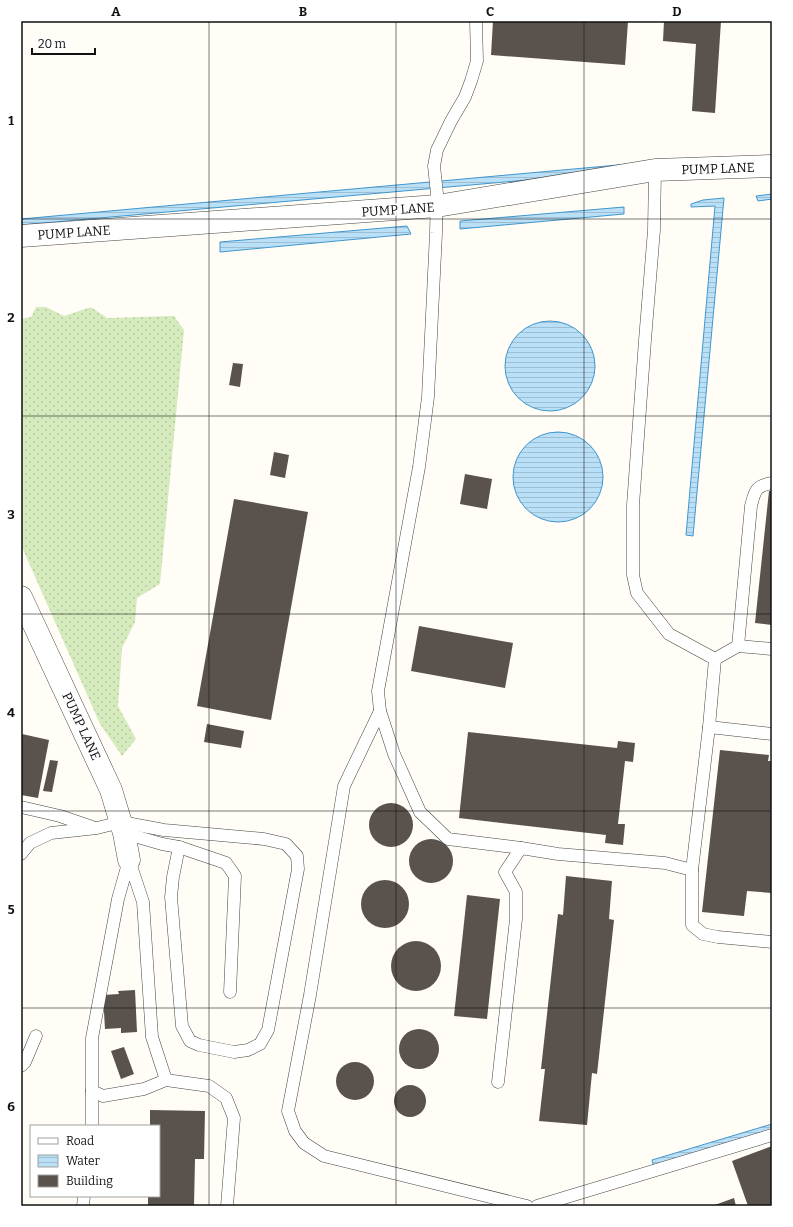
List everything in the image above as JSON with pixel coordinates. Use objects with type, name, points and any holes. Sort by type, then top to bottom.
[{"type":"street","name":"PUMP LANE","points":[[21,236],[437,200],[655,170],[772,166]]},
{"type":"street","name":"PUMP LANE","points":[[21,597],[111,790],[123,828],[129,860]]},
{"type":"lane","points":[[476,21],[477,62],[465,97],[437,150],[434,166],[437,200],[428,397],[419,467],[378,691],[380,711],[394,754],[420,812],[448,839],[558,854],[665,863],[692,870]]},
{"type":"lane","points":[[655,170],[654,230],[633,505],[633,576],[637,593],[668,634],[715,659]]},
{"type":"lane","points":[[738,646],[751,506],[755,491],[762,484],[772,482]]},
{"type":"lane","points":[[715,659],[738,646],[772,649]]},
{"type":"lane","points":[[715,659],[709,727],[692,870],[692,925],[703,934],[718,937],[772,942]]},
{"type":"lane","points":[[380,711],[344,786],[310,995],[288,1111],[295,1131],[304,1143],[324,1156],[527,1206]]},
{"type":"lane","points":[[709,727],[772,734]]},
{"type":"lane","points":[[21,807],[60,816],[97,828]]},
{"type":"lane","points":[[21,854],[26,843],[51,833],[97,828],[164,830],[264,839],[286,844],[297,856],[298,869],[268,1030],[260,1044],[248,1050],[234,1052],[199,1045],[190,1041],[182,1026],[171,897],[179,847]]},
{"type":"lane","points":[[123,828],[162,844],[179,847],[226,863],[235,876],[230,992]]},
{"type":"lane","points":[[498,1082],[516,919],[516,892],[505,872],[521,848]]},
{"type":"lane","points":[[129,860],[143,902],[152,1037],[166,1080]]},
{"type":"lane","points":[[92,1125],[92,1038],[118,899],[129,860]]},
{"type":"lane","points":[[21,1066],[25,1062],[36,1036]]},
{"type":"lane","points":[[92,1090],[103,1096],[144,1089],[166,1080],[209,1086],[226,1098],[234,1118],[227,1206]]},
{"type":"lane","points":[[537,1206],[772,1135]]},
{"type":"green space","points":[[36,307],[46,307],[64,316],[91,307],[107,318],[174,316],[184,330],[160,584],[137,598],[135,622],[122,648],[118,706],[136,739],[122,756],[100,724],[21,545],[21,319],[31,317]]},
{"type":"water","points":[[662,161],[662,168],[21,225],[21,219]]},
{"type":"water","points":[[772,194],[772,199],[758,201],[756,196]]},
{"type":"water","points":[[724,198],[693,536],[686,535],[715,206],[691,207],[691,204],[703,200]]},
{"type":"water","points":[[624,207],[624,214],[460,229],[460,221]]},
{"type":"water","points":[[407,226],[411,234],[220,252],[220,242]]},
{"type":"water","points":[[550,321],[567,325],[582,334],[591,349],[595,366],[591,383],[582,398],[567,407],[550,411],[533,407],[518,398],[509,383],[505,366],[509,349],[518,334],[533,325]]},
{"type":"water","points":[[558,432],[575,436],[590,445],[599,460],[603,477],[599,494],[590,509],[575,518],[558,522],[541,518],[526,509],[517,494],[513,477],[517,460],[526,445],[541,436]]},
{"type":"water","points":[[772,1124],[772,1132],[654,1168],[652,1160]]},
{"type":"building","points":[[493,21],[628,21],[625,65],[491,55]]},
{"type":"building","points":[[664,21],[721,21],[715,113],[692,111],[696,44],[663,41]]},
{"type":"building","points":[[233,363],[243,364],[240,387],[229,385]]},
{"type":"building","points":[[274,452],[289,455],[285,478],[270,475]]},
{"type":"building","points":[[465,474],[492,479],[487,509],[460,504]]},
{"type":"building","points":[[769,491],[772,491],[772,625],[755,623]]},
{"type":"building","points":[[234,499],[308,512],[271,720],[197,706]]},
{"type":"building","points":[[419,626],[513,643],[505,688],[411,671]]},
{"type":"building","points":[[207,724],[244,731],[241,748],[204,742]]},
{"type":"building","points":[[468,732],[617,748],[618,741],[635,743],[633,762],[625,761],[618,824],[625,824],[623,845],[605,843],[606,835],[459,818]]},
{"type":"building","points":[[22,734],[49,740],[38,798],[21,795]]},
{"type":"building","points":[[720,750],[769,755],[768,761],[772,761],[772,893],[747,891],[744,916],[702,912]]},
{"type":"building","points":[[50,760],[58,761],[52,792],[43,791]]},
{"type":"building","points":[[391,803],[403,807],[409,813],[413,825],[409,837],[403,843],[391,847],[379,843],[373,837],[369,825],[373,813],[379,807]]},
{"type":"building","points":[[431,839],[443,843],[449,849],[453,861],[449,873],[443,879],[431,883],[419,879],[413,873],[409,861],[413,849],[419,843]]},
{"type":"building","points":[[566,876],[612,881],[609,919],[614,920],[597,1074],[592,1073],[587,1125],[539,1121],[545,1069],[541,1069],[558,914],[563,915]]},
{"type":"building","points":[[380,880],[390,880],[399,884],[405,890],[408,895],[408,913],[399,924],[390,928],[380,928],[371,924],[365,918],[361,909],[361,899],[365,890],[371,884]]},
{"type":"building","points":[[467,895],[500,899],[487,1019],[454,1016]]},
{"type":"building","points":[[416,941],[430,945],[437,952],[441,966],[437,980],[430,987],[416,991],[402,987],[395,980],[391,966],[395,952],[402,945]]},
{"type":"building","points":[[135,990],[137,1032],[121,1033],[121,1028],[105,1029],[103,995],[119,994],[118,991]]},
{"type":"building","points":[[415,1029],[423,1029],[430,1032],[436,1038],[439,1049],[436,1060],[430,1066],[423,1069],[415,1069],[408,1066],[402,1060],[399,1053],[399,1045],[402,1038],[408,1032]]},
{"type":"building","points":[[124,1047],[134,1074],[121,1079],[111,1051]]},
{"type":"building","points":[[351,1062],[359,1062],[369,1067],[373,1074],[373,1088],[369,1095],[359,1100],[351,1100],[341,1095],[339,1092],[336,1085],[336,1077],[341,1067],[344,1065]]},
{"type":"building","points":[[410,1085],[416,1086],[423,1092],[426,1101],[425,1107],[419,1114],[410,1117],[404,1116],[397,1110],[394,1101],[395,1095],[401,1088]]},
{"type":"building","points":[[150,1110],[205,1111],[204,1159],[195,1159],[194,1206],[148,1206],[148,1197],[160,1197],[160,1125],[150,1125]]},
{"type":"building","points":[[772,1146],[772,1206],[748,1206],[732,1161]]},
{"type":"building","points":[[734,1198],[736,1206],[712,1206]]}]
